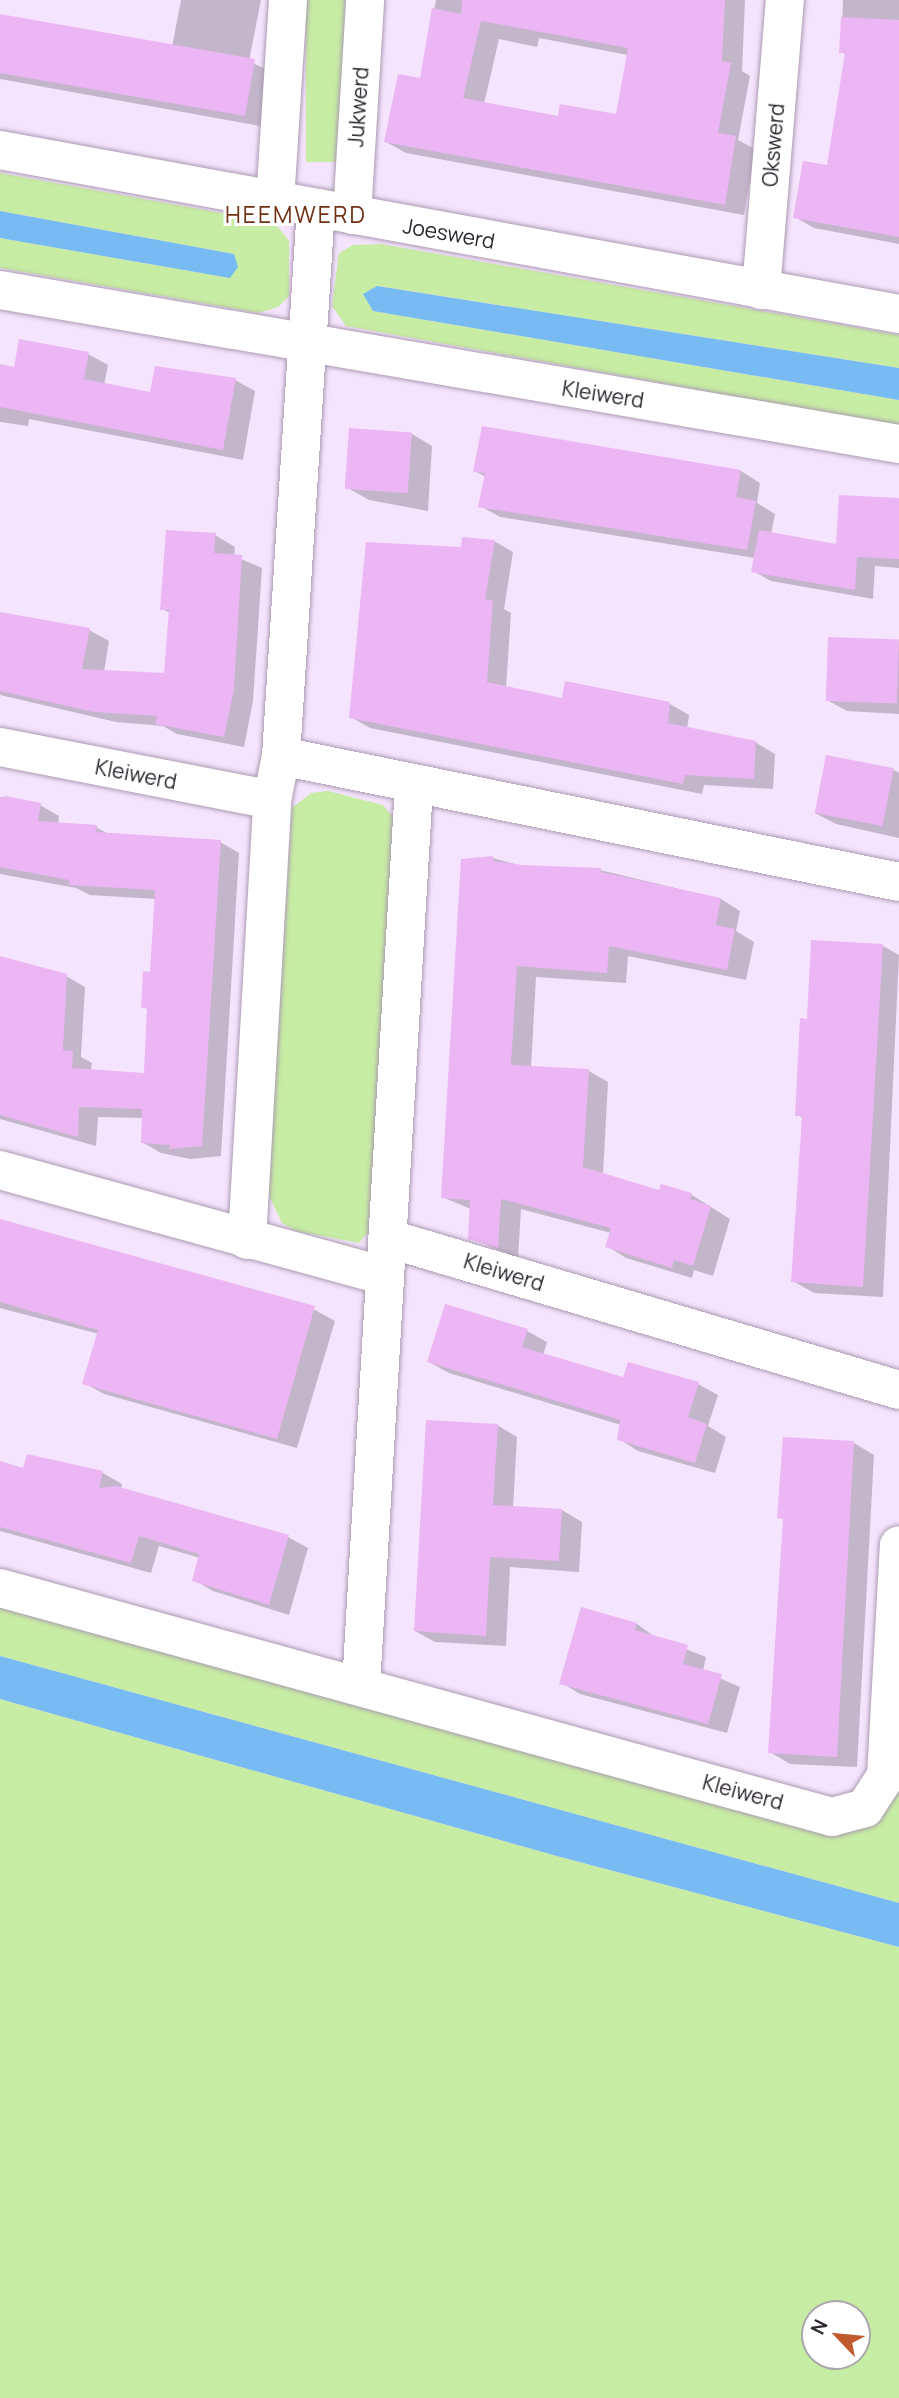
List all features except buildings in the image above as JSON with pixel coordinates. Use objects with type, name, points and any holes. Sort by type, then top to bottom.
[{"type":"street","points":[[275,201],[288,0]]},
{"type":"street","name":"Jukwerd","points":[[334,212],[365,0]]},
{"type":"street","name":"Okswerd","points":[[761,290],[785,0]]},
{"type":"street","name":"Joeswerd","points":[[0,150],[899,314]]},
{"type":"street","points":[[247,1240],[272,800],[281,756],[306,345],[334,212]]},
{"type":"street","name":"Kleiwerd","points":[[0,290],[306,345],[899,444]]},
{"type":"street","name":"Kleiwerd","points":[[0,747],[272,800]]},
{"type":"street","points":[[281,756],[899,882]]},
{"type":"street","points":[[361,1686],[385,1276],[390,1239],[414,785]]},
{"type":"street","points":[[0,1170],[385,1276]]},
{"type":"street","name":"Kleiwerd","points":[[390,1239],[899,1390]]},
{"type":"street","name":"Kleiwerd","points":[[0,1588],[832,1817],[865,1808],[886,1776],[899,1545]]},
{"type":"green space","points":[[306,0],[345,0],[345,162],[306,162]]},
{"type":"green space","points":[[0,173],[255,219],[278,227],[289,241],[289,296],[278,307],[259,313],[0,268],[0,238],[230,278],[234,254],[0,211]]},
{"type":"green space","points":[[381,244],[899,335],[899,368],[378,286],[364,294],[373,311],[899,400],[899,426],[346,326],[332,306],[339,253],[353,245]]},
{"type":"green space","points":[[328,791],[383,805],[394,818],[373,1226],[359,1243],[296,1231],[282,1223],[268,1194],[292,808],[311,793]]},
{"type":"green space","points":[[0,1606],[817,1831],[899,1782],[899,1903],[0,1656]]},
{"type":"green space","points":[[0,1699],[557,1856],[899,1947],[899,2398],[0,2398]]},
{"type":"water","points":[[0,211],[234,254],[238,267],[230,278],[0,238]]},
{"type":"water","points":[[377,286],[899,368],[899,400],[373,311],[363,294]]},
{"type":"water","points":[[0,1656],[899,1903],[899,1947],[557,1856],[0,1699]]},
{"type":"district","name":"HEEMWERD","points":[[296,214]]}]
